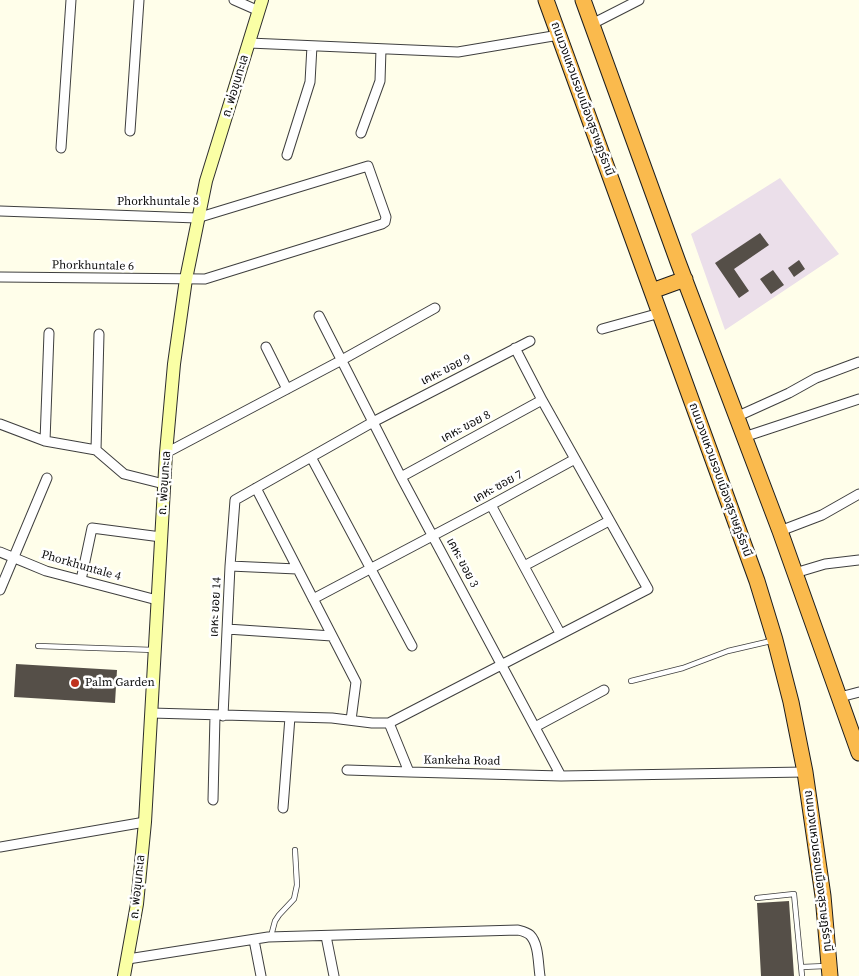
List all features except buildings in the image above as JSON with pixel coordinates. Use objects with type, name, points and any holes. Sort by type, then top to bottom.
[{"type":"highway","name":"ถนนวงแหวนรอบเมืองสุราษฎร์ธานี","points":[[546,0],[754,572],[775,640],[791,702],[805,772],[823,896],[830,971]]},
{"type":"highway","points":[[583,0],[736,417],[796,573],[859,753]]},
{"type":"highway","points":[[652,292],[685,279]]},
{"type":"street","points":[[61,148],[72,0]]},
{"type":"street","points":[[130,131],[140,0]]},
{"type":"street","points":[[234,0],[260,6]]},
{"type":"street","points":[[592,24],[639,0]]},
{"type":"street","name":"ถ. พ่อขุนทะเล","points":[[124,976],[137,904],[145,822],[164,484],[174,364],[197,218],[206,181],[260,6]]},
{"type":"street","points":[[249,43],[458,52],[559,35]]},
{"type":"street","points":[[287,155],[310,82],[312,46]]},
{"type":"street","points":[[361,133],[380,80],[381,49]]},
{"type":"street","name":"Phorkhuntale 8","points":[[0,211],[197,218],[368,166]]},
{"type":"street","name":"Phorkhuntale 6","points":[[0,277],[205,279],[385,222],[386,217],[368,166]]},
{"type":"street","points":[[166,453],[340,361],[435,308]]},
{"type":"street","points":[[602,329],[660,313]]},
{"type":"street","name":"เคหะ ขอย 3","points":[[318,316],[340,361],[561,776]]},
{"type":"street","points":[[45,441],[49,333]]},
{"type":"street","points":[[96,450],[99,334]]},
{"type":"street","name":"เคหะ ขอย 9","points":[[235,500],[373,422],[530,341]]},
{"type":"street","points":[[266,347],[287,389]]},
{"type":"street","points":[[151,714],[290,717],[389,723],[648,589],[515,348]]},
{"type":"street","points":[[736,417],[789,393],[816,378],[859,362]]},
{"type":"street","points":[[744,437],[859,399]]},
{"type":"street","name":"เคหะ ขอย 8","points":[[401,476],[542,400]]},
{"type":"street","points":[[0,424],[45,441],[96,450],[124,474],[164,484]]},
{"type":"street","points":[[311,457],[412,646]]},
{"type":"street","name":"เคหะ ซอย 7","points":[[313,599],[575,459]]},
{"type":"street","points":[[0,590],[47,478]]},
{"type":"street","points":[[256,488],[356,682],[351,720]]},
{"type":"street","points":[[780,531],[822,515],[859,494]]},
{"type":"street","name":"เคหะ ขอย 14","points":[[212,800],[227,629],[235,500]]},
{"type":"street","points":[[491,505],[560,634]]},
{"type":"street","points":[[524,566],[609,521]]},
{"type":"street","points":[[82,580],[92,528],[161,537]]},
{"type":"street","name":"Phorkhuntale 4","points":[[0,552],[46,571],[157,600]]},
{"type":"street","points":[[796,573],[826,564],[859,560]]},
{"type":"street","points":[[230,566],[297,569]]},
{"type":"street","points":[[227,629],[332,636]]},
{"type":"street","points":[[535,727],[604,690]]},
{"type":"street","points":[[840,697],[859,692]]},
{"type":"street","points":[[283,808],[290,717]]},
{"type":"street","name":"Kankeha Road","points":[[389,723],[409,772],[561,776],[805,772]]},
{"type":"street","points":[[347,770],[409,772]]},
{"type":"street","points":[[0,846],[145,822]]},
{"type":"street","points":[[128,959],[271,937],[518,930],[529,933],[531,936],[535,945],[540,976]]},
{"type":"street","points":[[326,936],[334,976]]},
{"type":"street","points":[[254,940],[260,976]]},
{"type":"lane","points":[[631,681],[683,668],[728,651],[775,640]]},
{"type":"lane","points":[[38,646],[154,650]]},
{"type":"lane","points":[[271,937],[275,921],[294,898],[297,885],[295,850]]},
{"type":"lane","points":[[757,898],[794,894],[802,976]]},
{"type":"lane","points":[[802,967],[830,971]]},
{"type":"shaded area","points":[[780,178],[839,254],[725,330],[691,234]]},
{"type":"place","name":"Palm Garden","points":[[75,683]]}]
